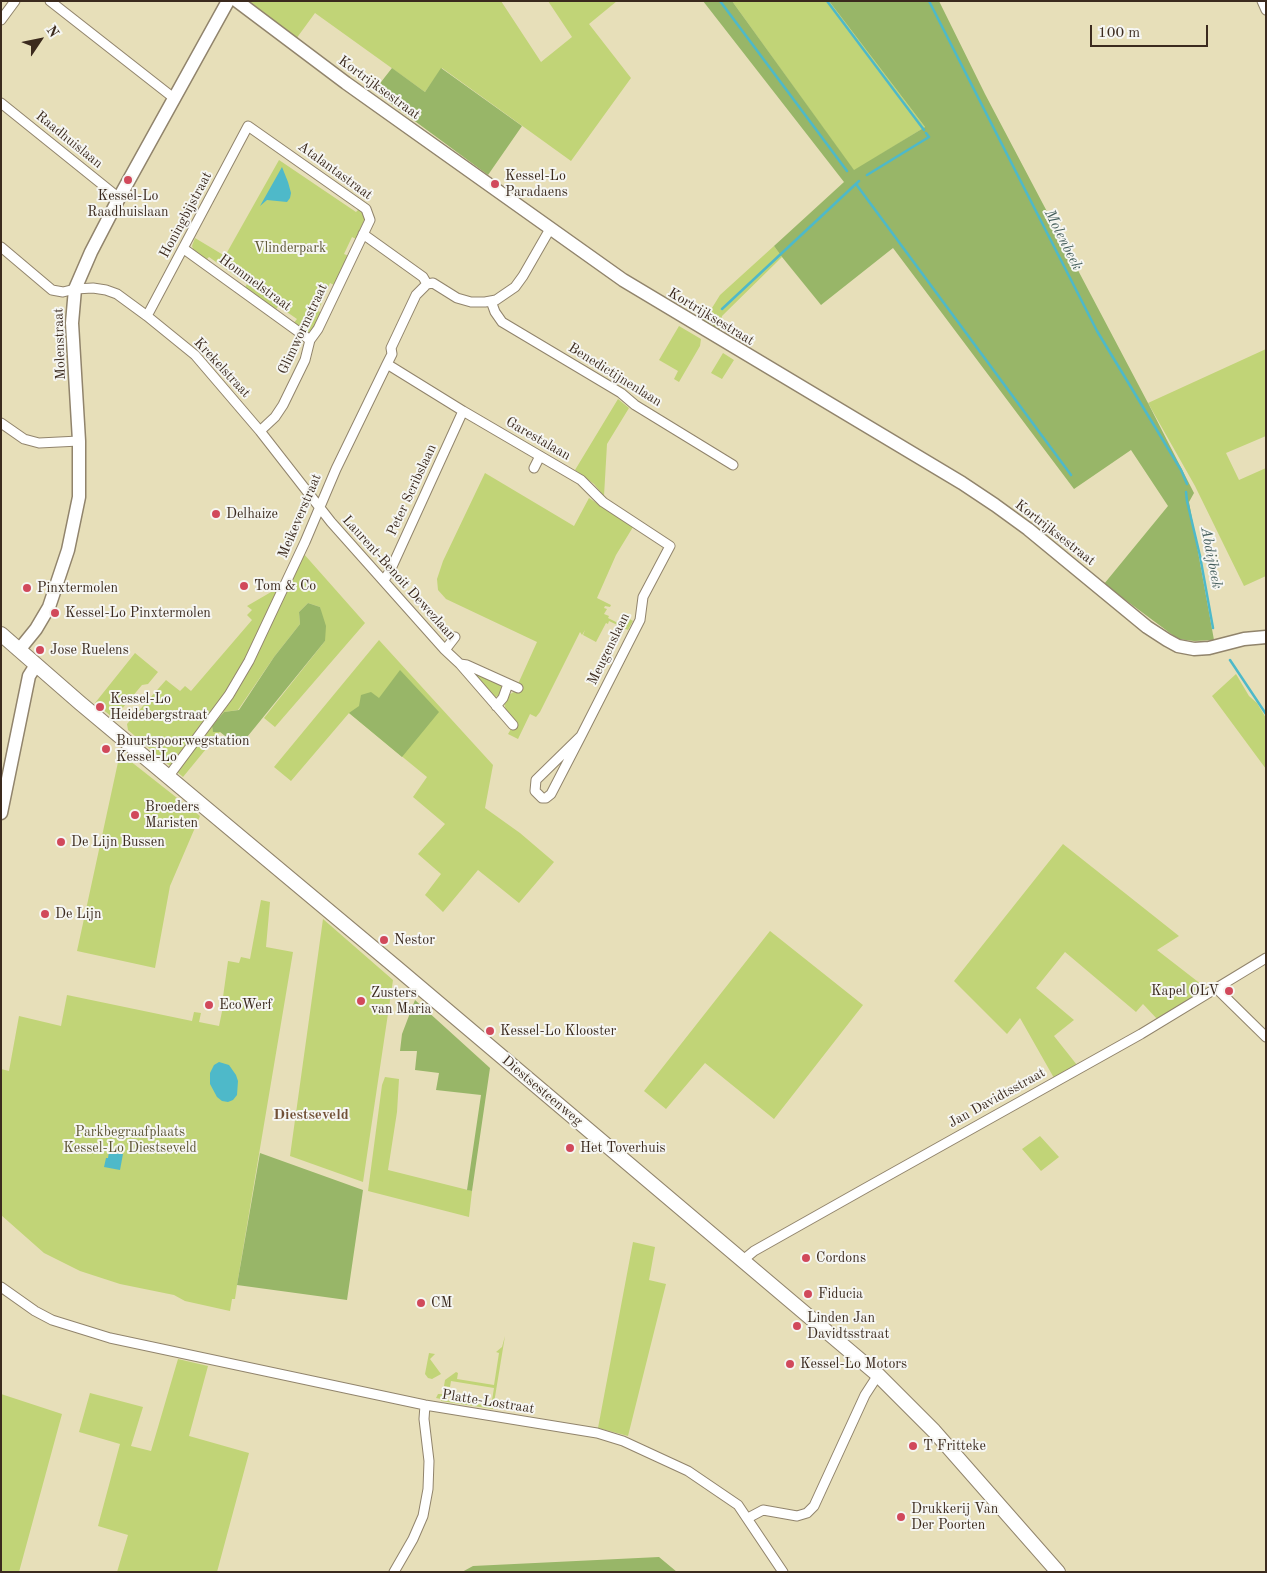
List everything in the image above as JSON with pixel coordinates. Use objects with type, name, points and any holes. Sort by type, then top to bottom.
[{"type":"main road","name":"Diestsesteenweg","points":[[1,634],[878,1376],[934,1431],[1058,1572]]},
{"type":"street","points":[[1,20],[15,1]]},
{"type":"street","points":[[50,1],[175,99]]},
{"type":"street","name":"Molenstraat","points":[[20,650],[50,607],[66,557],[79,497],[79,441],[72,323],[75,289],[91,252],[119,198],[228,1]]},
{"type":"street","name":"Kortrijksestraat","points":[[237,1],[346,83],[623,280],[987,500],[1028,529],[1147,627],[1178,646],[1194,649],[1209,648],[1244,639],[1266,638]]},
{"type":"street","points":[[1262,1],[1266,10]]},
{"type":"street","name":"Raadhuislaan","points":[[1,103],[119,198]]},
{"type":"street","name":"Atalantastraat","points":[[248,126],[366,209],[370,220],[363,234]]},
{"type":"street","name":"Honingbijstraat","points":[[147,316],[248,126]]},
{"type":"street","points":[[363,234],[423,277],[427,284],[433,283],[457,298],[477,303],[496,300],[515,286],[523,276],[550,229]]},
{"type":"street","name":"Glimwormstraat","points":[[260,431],[275,417],[283,405],[304,360],[310,340],[318,329],[363,234]]},
{"type":"street","name":"Krekelstraat","points":[[2,248],[52,290],[63,292],[93,288],[117,294],[195,355],[260,431],[320,509]]},
{"type":"street","name":"Hommelstraat","points":[[184,249],[310,340]]},
{"type":"street","name":"Meikeverstraat","points":[[168,777],[229,696],[249,661],[320,509],[336,469],[392,354],[391,348],[416,295],[427,284]]},
{"type":"street","name":"Benedictijnenlaan","points":[[491,301],[495,312],[502,322],[621,393],[635,405],[733,465]]},
{"type":"street","name":"Garestalaan","points":[[387,364],[581,480],[603,502],[670,546]]},
{"type":"street","name":"Peter Scribslaan","points":[[384,580],[390,571],[463,411]]},
{"type":"street","points":[[1,423],[24,439],[39,444],[79,441]]},
{"type":"street","points":[[534,468],[540,456]]},
{"type":"street","name":"Laurent-Benoit Dewezlaan","points":[[320,509],[513,725]]},
{"type":"street","name":"Meugenslaan","points":[[581,736],[535,782],[535,791],[542,798],[546,799],[549,796],[558,780],[581,736],[640,620],[644,597],[670,546]]},
{"type":"street","points":[[445,650],[455,637]]},
{"type":"street","name":"Laurent-Benoit Dewezlaan","points":[[460,664],[467,665],[518,688]]},
{"type":"street","points":[[1,813],[29,676],[36,665]]},
{"type":"street","points":[[496,706],[503,698],[508,684]]},
{"type":"street","points":[[546,770],[558,780]]},
{"type":"street","name":"Jan Davidtsstraat","points":[[742,1261],[754,1251],[1141,1034],[1266,958]]},
{"type":"street","points":[[1216,988],[1266,1037]]},
{"type":"street","name":"Platte-Lostraat","points":[[1,1287],[35,1311],[74,1328],[170,1351],[425,1405],[597,1433],[623,1441],[688,1471],[738,1505],[783,1572]]},
{"type":"street","points":[[748,1518],[763,1510],[797,1516],[807,1513],[814,1506],[865,1395],[878,1376]]},
{"type":"street","points":[[394,1572],[423,1516],[428,1488],[429,1461],[424,1419],[425,1405]]},
{"type":"green space","points":[[245,1],[501,1],[541,62],[572,37],[548,1],[617,1],[589,24],[631,78],[571,161],[442,68],[425,92],[315,13],[296,39]]},
{"type":"green space","points":[[703,1],[732,1],[854,170],[925,127],[829,1],[939,1],[985,94],[1194,493],[1189,502],[1214,640],[1194,641],[1178,639],[1104,584],[1168,506],[1131,450],[1074,489],[893,248],[821,305],[782,257],[774,246],[844,182]]},
{"type":"green space","points":[[732,1],[829,1],[925,127],[854,171]]},
{"type":"green space","points":[[392,68],[425,92],[441,68],[522,126],[488,175],[374,91]]},
{"type":"green space","name":"Vlinderpark","points":[[279,160],[356,212],[360,208],[365,213],[365,218],[356,239],[352,237],[344,254],[349,256],[336,286],[330,283],[318,311],[323,313],[309,332],[304,332],[293,324],[297,319],[278,306],[275,311],[244,289],[247,284],[209,257],[205,261],[195,254],[192,246],[195,238],[225,256]]},
{"type":"green space","points":[[774,246],[782,257],[722,316],[720,330],[695,318],[707,316],[720,295]]},
{"type":"green space","points":[[679,326],[701,339],[700,346],[679,382],[674,379],[678,371],[659,360]]},
{"type":"green space","points":[[1266,349],[1266,436],[1226,453],[1239,480],[1266,468],[1266,576],[1244,586],[1195,486],[1148,403]]},
{"type":"green space","points":[[723,353],[734,360],[722,379],[711,373]]},
{"type":"green space","points":[[618,399],[629,408],[607,444],[604,496],[594,484],[575,470]]},
{"type":"green space","points":[[485,473],[574,526],[589,498],[633,527],[616,555],[597,598],[611,605],[604,608],[607,609],[604,614],[609,616],[608,618],[622,625],[626,617],[633,621],[628,630],[609,621],[596,642],[583,635],[585,630],[582,635],[580,632],[540,712],[536,717],[530,714],[518,739],[508,734],[511,729],[504,703],[506,696],[518,690],[518,684],[537,642],[446,599],[438,590],[437,579],[443,561]]},
{"type":"green space","points":[[303,553],[365,623],[275,727],[264,718],[325,641],[320,607],[308,603],[299,612],[300,624],[274,657],[238,710],[224,712],[212,726],[213,731],[220,732],[183,777],[128,730],[127,724],[166,680],[180,691],[185,686],[191,691],[252,620],[247,615],[252,610],[247,606],[278,588]]},
{"type":"green space","points":[[308,603],[320,607],[326,626],[325,641],[239,747],[220,732],[213,732],[212,726],[224,712],[239,710],[274,657],[300,624],[299,612]]},
{"type":"green space","points":[[379,640],[493,765],[485,808],[520,833],[554,862],[519,903],[478,870],[443,912],[425,895],[441,874],[418,854],[445,824],[413,797],[427,777],[349,713],[291,781],[274,767]]},
{"type":"green space","points":[[135,653],[158,672],[148,684],[142,685],[116,716],[112,717],[95,703]]},
{"type":"green space","points":[[469,669],[500,683],[501,694],[494,698]]},
{"type":"green space","points":[[400,670],[439,712],[402,757],[349,713],[359,706],[361,695],[371,692],[379,698]]},
{"type":"green space","points":[[1236,674],[1249,696],[1257,703],[1266,718],[1266,769],[1212,696]]},
{"type":"green space","points":[[120,753],[200,816],[170,886],[155,968],[77,951]]},
{"type":"green space","points":[[1063,844],[1179,936],[1157,950],[1206,988],[1158,1020],[1143,1004],[1136,1012],[1065,952],[1036,988],[1074,1020],[1054,1036],[1077,1065],[1054,1078],[1020,1018],[1007,1034],[954,981]]},
{"type":"green space","name":"Parkbegraafplaats Kessel-Lo Diestseveld","points":[[261,900],[270,902],[266,947],[293,952],[235,1299],[232,1299],[230,1311],[185,1301],[174,1295],[120,1284],[80,1271],[44,1253],[1,1215],[1,1069],[9,1071],[19,1016],[61,1026],[67,995],[192,1021],[194,1012],[201,1013],[199,1022],[219,1026],[225,997],[223,997],[228,961],[239,963],[241,957],[250,959]]},
{"type":"green space","points":[[323,919],[393,980],[363,1182],[290,1156]]},
{"type":"green space","points":[[770,931],[863,1005],[774,1119],[705,1063],[666,1109],[644,1091]]},
{"type":"green space","points":[[415,1000],[490,1068],[472,1191],[467,1190],[481,1095],[436,1090],[439,1073],[415,1070],[417,1051],[400,1051],[402,1034]]},
{"type":"green space","points":[[385,1077],[399,1079],[397,1112],[388,1170],[472,1191],[469,1217],[368,1191],[382,1085]]},
{"type":"green space","points":[[1040,1136],[1059,1157],[1041,1171],[1022,1149]]},
{"type":"green space","points":[[260,1153],[363,1190],[347,1300],[237,1285]]},
{"type":"green space","points":[[633,1242],[655,1247],[649,1280],[666,1284],[628,1436],[598,1428]]},
{"type":"green space","points":[[505,1336],[493,1409],[441,1401],[441,1399],[436,1398],[438,1394],[445,1394],[445,1400],[491,1406],[494,1388],[451,1381],[450,1387],[444,1386],[445,1380],[456,1372],[458,1373],[457,1379],[494,1385],[499,1353],[496,1352],[502,1347]]},
{"type":"green space","points":[[429,1353],[435,1354],[430,1359],[441,1374],[432,1379],[428,1378],[425,1374]]},
{"type":"green space","points":[[178,1359],[208,1366],[189,1436],[249,1453],[217,1572],[117,1572],[128,1535],[98,1526],[120,1444],[79,1432],[90,1393],[143,1407],[131,1446],[151,1451]]},
{"type":"green space","points":[[1,1394],[62,1414],[19,1572],[1,1572]]},
{"type":"green space","points":[[659,1557],[677,1572],[462,1572],[473,1566]]},
{"type":"water","points":[[282,167],[291,193],[290,198],[287,202],[267,200],[260,206]]},
{"type":"water","points":[[219,1062],[229,1065],[238,1081],[237,1095],[228,1102],[222,1101],[217,1097],[210,1084],[210,1073],[214,1065]]},
{"type":"water","points":[[109,1152],[123,1154],[120,1170],[104,1167]]},
{"type":"waterway","points":[[720,1],[847,171]]},
{"type":"waterway","points":[[827,1],[924,130]]},
{"type":"waterway","name":"Molenbeek","points":[[929,1],[1097,331],[1181,470],[1187,484]]},
{"type":"waterway","points":[[867,175],[929,137],[926,133]]},
{"type":"waterway","points":[[722,309],[859,181]]},
{"type":"waterway","points":[[856,184],[1071,475]]},
{"type":"waterway","name":"Abdijbeek","points":[[1186,492],[1213,628]]},
{"type":"waterway","name":"Abdijbeek","points":[[1230,660],[1266,714]]},
{"type":"place","name":"Kessel-Lo Raadhuislaan","points":[[128,180]]},
{"type":"place","name":"Kessel-Lo Paradaens","points":[[495,184]]},
{"type":"place","name":"Delhaize","points":[[216,514]]},
{"type":"place","name":"Tom & Co","points":[[244,586]]},
{"type":"place","name":"Pinxtermolen","points":[[27,588]]},
{"type":"place","name":"Kessel-Lo Pinxtermolen","points":[[55,613]]},
{"type":"place","name":"Jose Ruelens","points":[[40,650]]},
{"type":"place","name":"Kessel-Lo Heidebergstraat","points":[[100,707]]},
{"type":"place","name":"Buurtspoorwegstation Kessel-Lo","points":[[106,749]]},
{"type":"place","name":"Broeders Maristen","points":[[135,815]]},
{"type":"place","name":"De Lijn Bussen","points":[[61,842]]},
{"type":"place","name":"De Lijn","points":[[45,914]]},
{"type":"place","name":"Nestor","points":[[384,940]]},
{"type":"place","name":"Kapel OLV","points":[[1229,991]]},
{"type":"place","name":"Zusters van Maria","points":[[361,1001]]},
{"type":"place","name":"EcoWerf","points":[[209,1005]]},
{"type":"place","name":"Kessel-Lo Klooster","points":[[490,1031]]},
{"type":"place","name":"Het Toverhuis","points":[[570,1148]]},
{"type":"place","name":"Cordons","points":[[806,1258]]},
{"type":"place","name":"Fiducia","points":[[808,1294]]},
{"type":"place","name":"CM","points":[[421,1303]]},
{"type":"place","name":"Linden Jan Davidtsstraat","points":[[797,1326]]},
{"type":"place","name":"Kessel-Lo Motors","points":[[790,1364]]},
{"type":"place","name":"T Fritteke","points":[[913,1446]]},
{"type":"place","name":"Drukkerij Van Der Poorten","points":[[901,1517]]},
{"type":"district","name":"Diestseveld","points":[[311,1115]]}]
